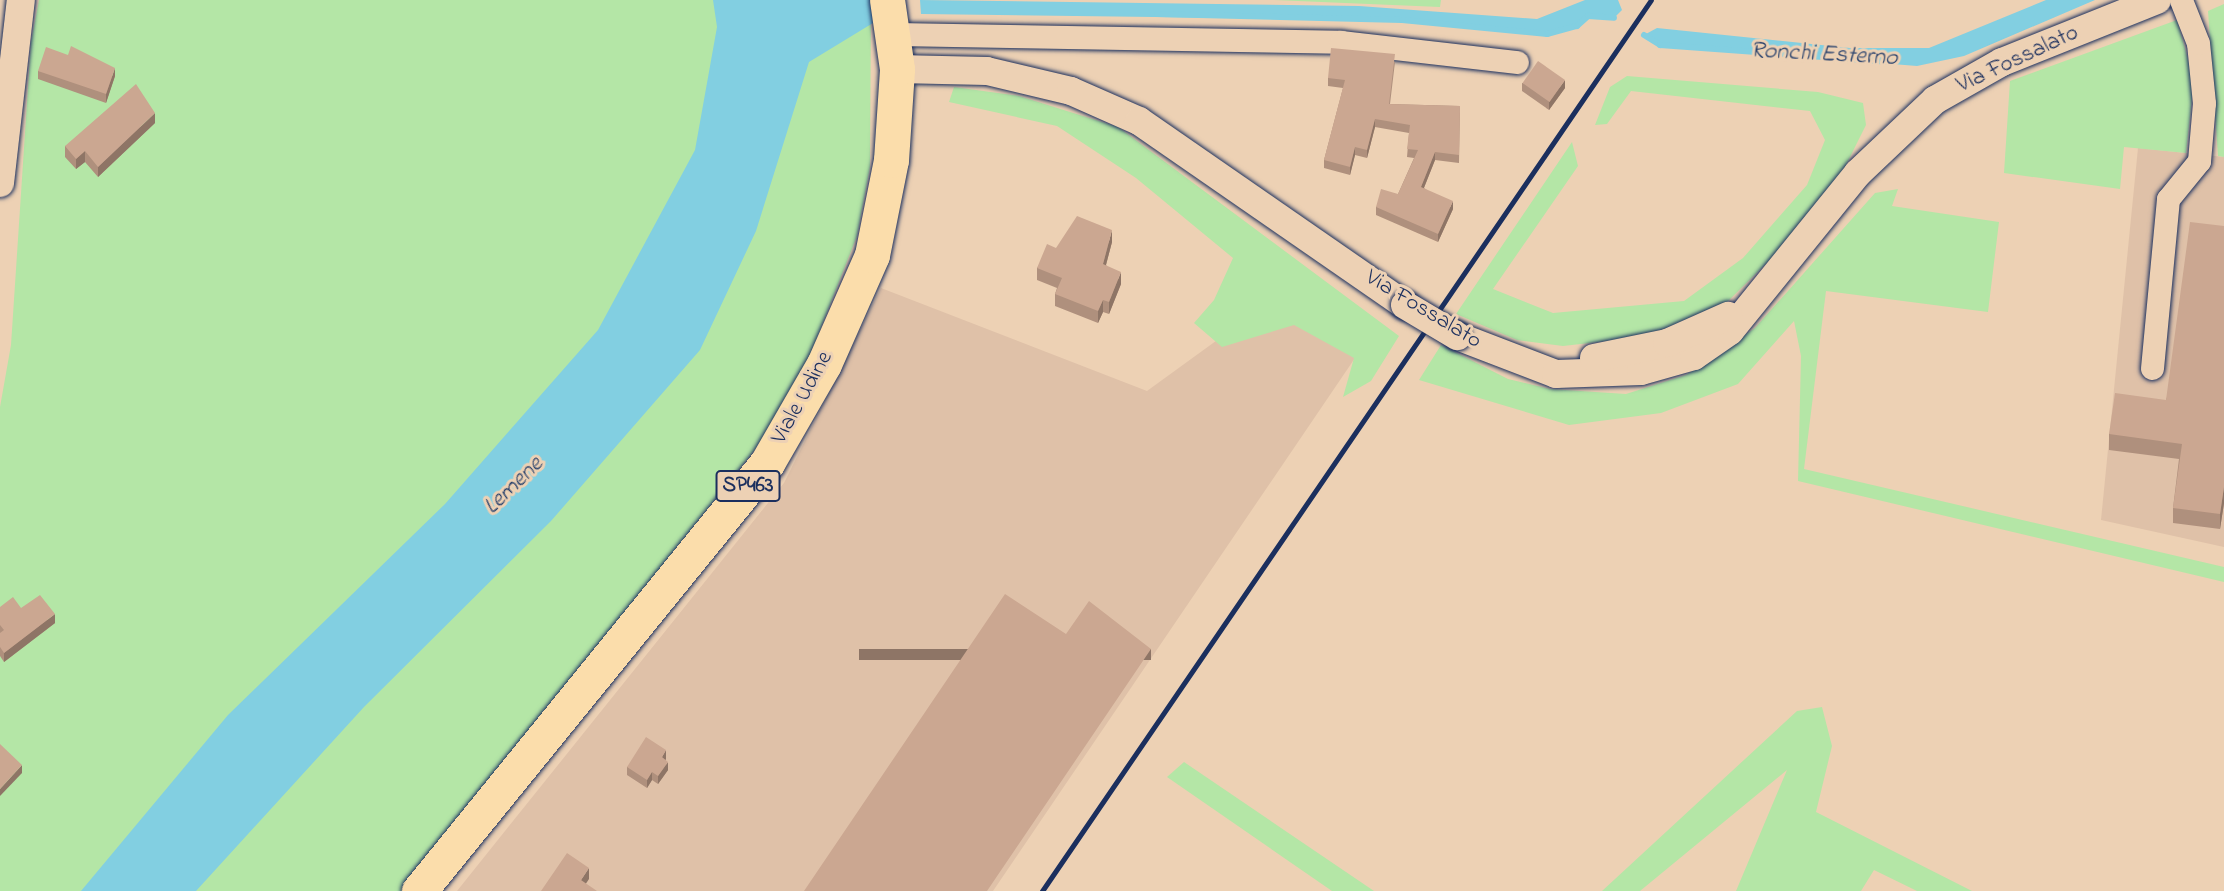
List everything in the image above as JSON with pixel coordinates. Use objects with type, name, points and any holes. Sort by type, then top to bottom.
[{"type":"main road","name":"Viale Udine","points":[[419,891],[767,463],[824,364],[872,255],[891,160],[897,69],[887,0]]},
{"type":"street","points":[[0,183],[21,0]]},
{"type":"street","name":"Via Fossalato","points":[[897,69],[987,71],[1072,91],[1139,121],[1405,305],[1457,336],[1518,361],[1568,375],[1642,371],[1693,356],[1756,302],[1858,173],[1935,100],[2002,62],[2157,0]]},
{"type":"street","points":[[2152,368],[2168,199],[2199,161],[2203,115],[2198,43],[2181,0]]},
{"type":"street","points":[[894,34],[1341,43],[1517,62]]},
{"type":"shaded area","points":[[2138,148],[2224,157],[2224,547],[2101,520]]},
{"type":"shaded area","points":[[881,288],[1147,391],[1278,296],[1355,358],[993,891],[457,891],[784,483]]},
{"type":"green space","points":[[39,0],[871,0],[870,167],[857,236],[811,353],[765,437],[402,891],[0,891],[0,407],[11,345],[31,42]]},
{"type":"green space","points":[[1274,0],[1441,0],[1440,7]]},
{"type":"green space","points":[[2224,4],[2224,157],[2218,156],[2208,11]]},
{"type":"green space","points":[[2177,20],[2194,81],[2186,153],[2124,147],[2120,189],[2004,173],[2010,81]]},
{"type":"green space","points":[[1627,76],[1818,92],[1863,103],[1866,125],[1841,175],[1787,243],[1723,306],[1643,337],[1563,346],[1517,340],[1456,314],[1572,142],[1578,166],[1493,289],[1553,313],[1684,301],[1743,258],[1807,185],[1825,140],[1810,111],[1631,91],[1607,124],[1595,125],[1610,87]]},
{"type":"green space","points":[[954,87],[1019,96],[1118,127],[1399,336],[1371,381],[1343,397],[1354,358],[1294,325],[1222,347],[1194,323],[1214,300],[1233,258],[1136,178],[1057,126],[949,102]]},
{"type":"green space","points":[[1898,189],[1892,206],[1999,222],[1988,312],[1826,291],[1804,469],[2224,567],[2224,582],[1798,481],[1801,356],[1794,321],[1738,384],[1661,413],[1569,425],[1419,380],[1441,345],[1508,379],[1550,389],[1626,394],[1686,375],[1755,328],[1875,193]]},
{"type":"green space","points":[[1822,707],[1832,746],[1816,812],[1972,891],[1917,891],[1874,870],[1861,891],[1736,891],[1787,770],[1640,891],[1602,891],[1797,711]]},
{"type":"green space","points":[[1184,762],[1374,891],[1332,891],[1167,777]]},
{"type":"water","name":"Lemene","points":[[713,0],[871,0],[873,23],[809,62],[756,231],[700,350],[551,521],[364,707],[196,891],[81,891],[228,715],[445,504],[598,330],[695,150],[717,27]]},
{"type":"water","points":[[920,0],[1359,6],[1537,19],[1585,0],[1618,0],[1622,10],[1614,18],[1588,16],[1577,26],[1547,34],[1402,20],[921,14]]},
{"type":"water","points":[[2046,0],[2095,0],[1964,56],[1917,66],[1660,45],[1644,35],[1657,28],[1850,48],[1929,48]]},
{"type":"building","points":[[71,46],[115,68],[106,94],[38,71],[46,47],[68,55]]},
{"type":"building","points":[[1331,48],[1395,54],[1389,104],[1460,106],[1459,155],[1435,152],[1421,187],[1453,201],[1438,234],[1376,207],[1381,189],[1398,194],[1418,150],[1407,149],[1410,125],[1375,119],[1367,150],[1355,147],[1350,167],[1324,160],[1345,80],[1328,78]]},
{"type":"building","points":[[1538,61],[1565,80],[1550,102],[1523,83]]},
{"type":"building","points":[[136,84],[155,113],[98,167],[85,151],[76,159],[65,146]]},
{"type":"building","points":[[1077,216],[1112,230],[1103,264],[1121,272],[1109,302],[1103,300],[1098,311],[1055,294],[1062,278],[1037,268],[1047,244],[1056,248]]},
{"type":"building","points":[[2190,222],[2224,226],[2224,487],[2220,514],[2173,508],[2182,444],[2109,434],[2115,393],[2166,400]]},
{"type":"building","points":[[1005,594],[1066,634],[1089,601],[1151,649],[987,891],[804,891]]},
{"type":"building","points":[[40,595],[55,614],[4,653],[0,647],[0,633],[4,630],[0,625],[0,607],[13,597],[21,608]]},
{"type":"building","points":[[646,737],[666,750],[662,757],[668,762],[658,776],[652,772],[647,780],[627,767]]},
{"type":"building","points":[[0,744],[22,765],[0,789]]},
{"type":"building","points":[[567,853],[589,868],[581,880],[597,891],[541,891]]},
{"type":"waterway","name":"Ronchi Esterno","points":[[1157,14],[1402,20],[1547,34],[1577,26],[1588,16],[1614,18]]},
{"type":"waterway","name":"Ronchi Esterno","points":[[1644,35],[1660,45],[1894,62]]},
{"type":"railway","points":[[1042,891],[1651,0]]}]
